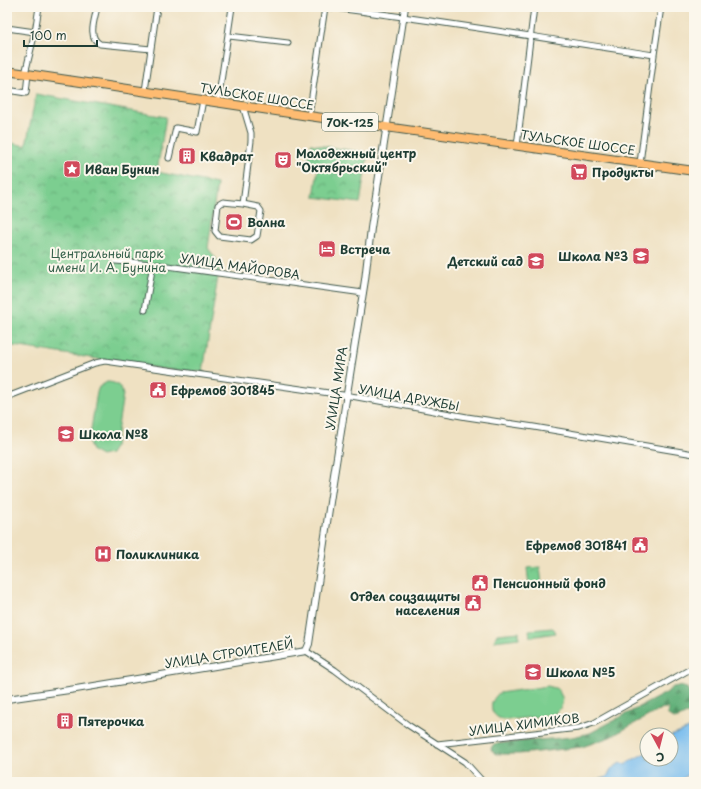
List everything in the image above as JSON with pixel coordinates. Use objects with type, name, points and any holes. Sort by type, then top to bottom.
[{"type":"main road","name":"ТУЛЬСКОЕ ШОССЕ","points":[[7,71],[694,171]]},
{"type":"street","points":[[7,90],[26,93],[27,74],[36,32],[39,7]]},
{"type":"street","points":[[97,7],[93,34],[96,42],[100,44],[151,49]]},
{"type":"street","points":[[145,91],[157,7]]},
{"type":"street","points":[[218,102],[229,36],[232,7]]},
{"type":"street","points":[[309,116],[326,7],[403,16],[530,37],[654,55]]},
{"type":"street","name":"УЛИЦА МИРА","points":[[306,651],[309,644],[405,7]]},
{"type":"street","points":[[517,146],[534,7]]},
{"type":"street","points":[[640,163],[654,55],[662,7]]},
{"type":"street","points":[[7,28],[36,32]]},
{"type":"street","points":[[229,36],[288,43]]},
{"type":"street","points":[[169,158],[176,128],[197,132],[203,100]]},
{"type":"street","points":[[243,106],[251,133],[243,204]]},
{"type":"street","points":[[223,202],[243,204],[258,207],[261,211],[257,236],[251,240],[219,236],[215,231],[218,205],[223,202]]},
{"type":"street","name":"УЛИЦА МАЙОРОВА","points":[[115,261],[119,260],[153,264],[362,293]]},
{"type":"street","points":[[145,310],[153,264]]},
{"type":"street","name":"УЛИЦА ДРУЖБЫ","points":[[7,397],[95,363],[105,361],[346,396],[694,454]]},
{"type":"street","name":"УЛИЦА СТРОИТЕЛЕЙ","points":[[7,699],[306,651],[335,670],[408,726],[465,762],[484,782]]},
{"type":"street","name":"УЛИЦА ХИМИКОВ","points":[[437,744],[579,728],[594,723],[694,667]]},
{"type":"green space","name":"Центральный парк имени И. А. Бунина","points":[[36,94],[166,117],[157,172],[217,184],[208,248],[220,264],[203,372],[163,369],[7,345],[7,142],[26,146]]},
{"type":"green space","points":[[311,144],[368,153],[360,203],[314,197],[318,169],[307,167]]},
{"type":"green space","points":[[107,382],[118,385],[123,394],[115,446],[110,454],[101,456],[92,451],[89,442],[97,392],[99,387]]},
{"type":"green space","points":[[540,567],[542,585],[529,586],[527,568]]},
{"type":"green space","points":[[552,628],[556,633],[530,637],[529,630]]},
{"type":"green space","points":[[519,632],[519,638],[494,641],[497,634]]},
{"type":"green space","points":[[548,686],[558,689],[563,699],[560,709],[551,715],[507,720],[497,717],[492,710],[495,697],[499,693]]},
{"type":"green space","points":[[679,686],[687,688],[690,694],[694,695],[694,711],[679,718],[674,719],[667,714],[669,709],[663,708],[610,737],[582,747],[519,754],[496,754],[492,751],[491,748],[494,744],[572,737],[590,733],[666,693],[673,687]]},
{"type":"water","points":[[694,727],[694,769],[679,782],[589,782],[607,777],[611,769],[620,763],[625,764],[639,756],[639,767],[679,767],[679,733]]},
{"type":"place","name":"Квадрат","points":[[187,156]]},
{"type":"place","name":"Молодежный центр \"Октябрьский\"","points":[[283,160]]},
{"type":"place","name":"Иван Бунин","points":[[72,169]]},
{"type":"place","name":"Продукты","points":[[579,172]]},
{"type":"place","name":"Волна","points":[[234,222]]},
{"type":"place","name":"Встреча","points":[[327,249]]},
{"type":"place","name":"Школа №3","points":[[641,256]]},
{"type":"place","name":"Детский сад","points":[[536,261]]},
{"type":"place","name":"Ефремов 301845","points":[[158,390]]},
{"type":"place","name":"Школа №8","points":[[66,434]]},
{"type":"place","name":"Ефремов 301841","points":[[640,545]]},
{"type":"place","name":"Поликлиника","points":[[103,554]]},
{"type":"place","name":"Пенсионный фонд","points":[[480,583]]},
{"type":"place","name":"Отдел соцзащиты населения","points":[[473,603]]},
{"type":"place","name":"Школа №5","points":[[533,672]]},
{"type":"place","name":"Пятерочка","points":[[65,721]]}]
